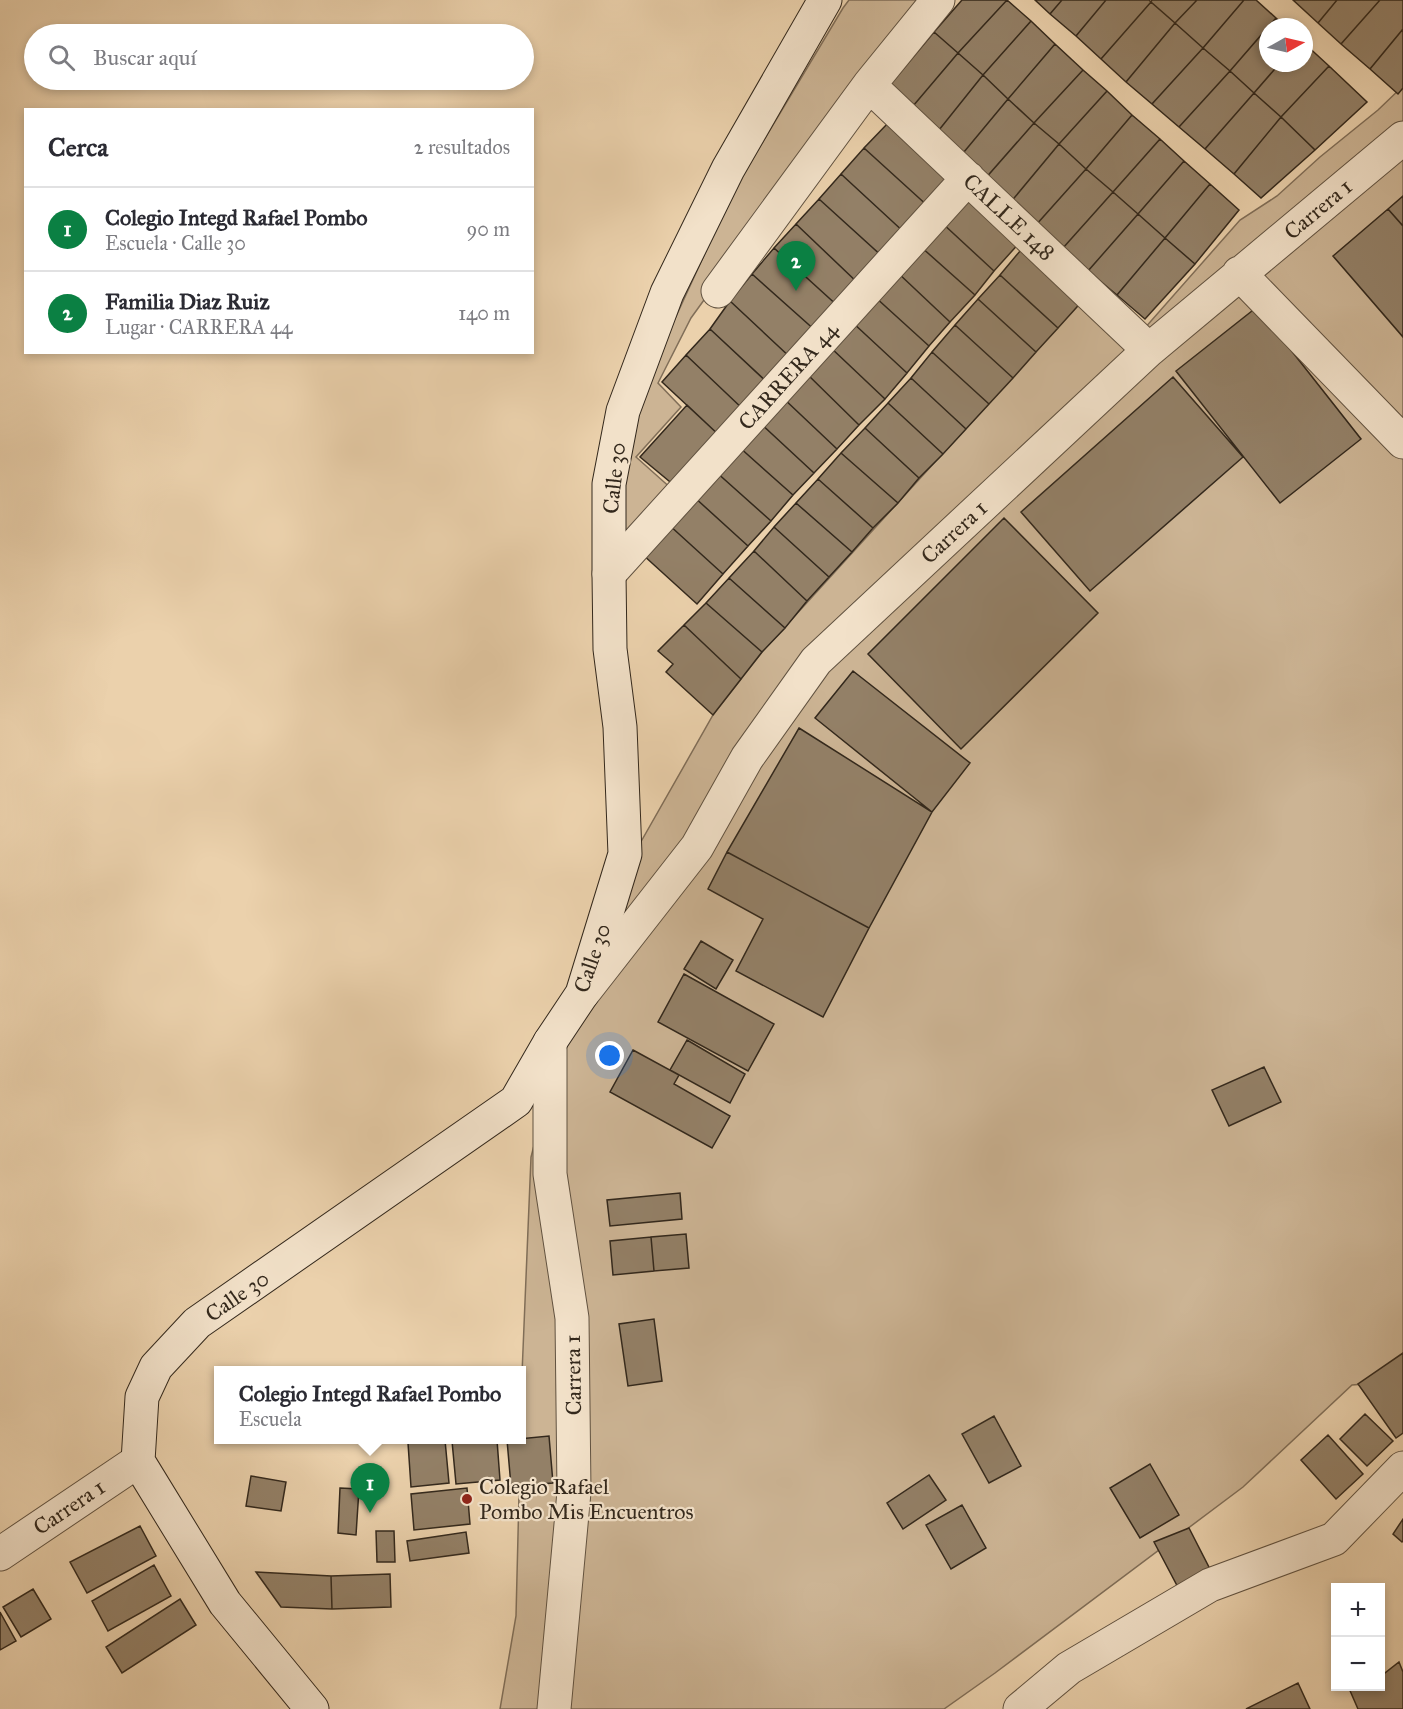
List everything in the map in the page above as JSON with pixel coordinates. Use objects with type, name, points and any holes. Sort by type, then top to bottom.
[{"type":"street","name":"Calle 30","points":[[138,1461],[142,1397],[156,1367],[197,1323],[516,1101],[550,1042],[582,994],[625,854],[620,727],[610,649],[609,574],[609,484],[623,411],[667,293],[728,170],[825,0]]},
{"type":"street","points":[[717,291],[869,85],[938,0]]},
{"type":"street","name":"CALLE 148","points":[[869,85],[1149,350]]},
{"type":"street","name":"Carrera 1","points":[[582,994],[697,847],[747,758],[816,661],[1149,350],[1403,138]]},
{"type":"street","name":"CARRERA 44","points":[[609,574],[968,178]]},
{"type":"street","points":[[1239,273],[1403,442]]},
{"type":"street","name":"Carrera 1","points":[[550,1042],[550,1174],[572,1318],[574,1480],[554,1709]]},
{"type":"street","points":[[138,1461],[225,1603],[312,1709]]},
{"type":"street","name":"Carrera 1","points":[[0,1554],[138,1461]]},
{"type":"street","points":[[1020,1709],[1069,1668],[1210,1585],[1334,1539],[1403,1468]]},
{"type":"shaded area","points":[[849,0],[926,0],[863,80],[691,318],[658,383],[681,407],[636,457],[673,490],[616,559],[621,456],[662,347],[734,190]]},
{"type":"shaded area","points":[[1403,86],[1403,1381],[1352,1385],[1243,1487],[944,1709],[500,1709],[516,1616],[520,1444],[526,1444],[526,1366],[522,1366],[531,1157],[561,1039],[630,861],[713,715],[762,652],[1097,284],[1144,329],[1240,220],[1277,196],[1320,157],[1378,110]]},
{"type":"building","points":[[962,0],[1007,0],[958,53],[934,32]]},
{"type":"building","points":[[1007,0],[1031,21],[983,75],[958,53]]},
{"type":"building","points":[[1035,0],[1062,0],[1050,14]]},
{"type":"building","points":[[1062,0],[1106,0],[1076,36],[1050,14]]},
{"type":"building","points":[[1106,0],[1149,0],[1151,2],[1101,59],[1076,36]]},
{"type":"building","points":[[1152,0],[1197,0],[1175,23],[1151,2]]},
{"type":"building","points":[[1197,0],[1244,0],[1203,48],[1175,23]]},
{"type":"building","points":[[1244,0],[1256,0],[1276,18],[1259,18],[1259,38],[1230,71],[1203,48]]},
{"type":"building","points":[[1293,0],[1337,0],[1318,23]]},
{"type":"building","points":[[1337,0],[1380,0],[1341,44],[1318,23]]},
{"type":"building","points":[[1380,0],[1403,0],[1403,29],[1370,69],[1341,44]]},
{"type":"building","points":[[1151,2],[1175,23],[1126,82],[1101,59]]},
{"type":"building","points":[[1031,21],[1055,44],[1008,99],[983,75]]},
{"type":"building","points":[[1175,23],[1203,48],[1152,104],[1126,82]]},
{"type":"building","points":[[1403,29],[1403,88],[1398,94],[1370,69]]},
{"type":"building","points":[[934,32],[958,53],[908,112],[884,92]]},
{"type":"building","points":[[1259,37],[1259,72],[1272,72],[1254,93],[1230,71]]},
{"type":"building","points":[[1055,44],[1083,70],[1034,123],[1008,99]]},
{"type":"building","points":[[1203,48],[1230,71],[1179,127],[1152,104]]},
{"type":"building","points":[[1313,51],[1329,66],[1281,117],[1254,93],[1272,72],[1313,72]]},
{"type":"building","points":[[958,53],[983,75],[935,135],[908,112]]},
{"type":"building","points":[[1329,66],[1367,102],[1315,150],[1281,117]]},
{"type":"building","points":[[1083,70],[1107,91],[1059,144],[1034,123]]},
{"type":"building","points":[[1230,71],[1254,93],[1205,149],[1179,127]]},
{"type":"building","points":[[983,75],[1008,99],[959,158],[935,135]]},
{"type":"building","points":[[1107,91],[1132,115],[1086,169],[1059,144]]},
{"type":"building","points":[[1254,93],[1281,117],[1234,174],[1205,149]]},
{"type":"building","points":[[1008,99],[1034,123],[984,180],[959,158]]},
{"type":"building","points":[[1132,115],[1160,139],[1113,192],[1086,169]]},
{"type":"building","points":[[1281,117],[1315,150],[1261,198],[1234,174]]},
{"type":"building","points":[[889,122],[954,180],[930,208],[864,148]]},
{"type":"building","points":[[1034,123],[1059,144],[1010,203],[984,180]]},
{"type":"building","points":[[1160,139],[1184,161],[1138,214],[1113,192]]},
{"type":"building","points":[[1059,144],[1086,169],[1036,225],[1010,203]]},
{"type":"building","points":[[864,148],[930,208],[906,234],[841,174]]},
{"type":"building","points":[[1184,161],[1210,184],[1165,238],[1138,214]]},
{"type":"building","points":[[1086,169],[1113,192],[1063,248],[1036,225]]},
{"type":"building","points":[[841,174],[906,234],[884,258],[819,199]]},
{"type":"building","points":[[1210,184],[1239,210],[1195,264],[1165,238]]},
{"type":"building","points":[[967,191],[1021,241],[994,271],[941,222]]},
{"type":"building","points":[[1113,192],[1138,214],[1088,271],[1063,248]]},
{"type":"building","points":[[1403,196],[1403,226],[1388,209]]},
{"type":"building","points":[[819,199],[884,258],[860,285],[796,224]]},
{"type":"building","points":[[1388,209],[1403,226],[1403,337],[1333,256]]},
{"type":"building","points":[[1138,214],[1165,238],[1117,295],[1088,271]]},
{"type":"building","points":[[941,222],[994,271],[975,295],[920,246]]},
{"type":"building","points":[[796,224],[860,285],[840,308],[774,248]]},
{"type":"building","points":[[1165,238],[1195,264],[1145,319],[1117,295]]},
{"type":"building","points":[[1025,245],[1085,298],[1058,328],[1000,275]]},
{"type":"building","points":[[920,246],[975,295],[950,322],[897,272]]},
{"type":"building","points":[[774,248],[840,308],[817,332],[752,274]]},
{"type":"building","points":[[897,272],[950,322],[929,346],[874,296]]},
{"type":"building","points":[[752,274],[817,332],[792,359],[730,301]]},
{"type":"building","points":[[1000,275],[1058,328],[1036,352],[978,299]]},
{"type":"building","points":[[874,296],[929,346],[907,373],[852,322]]},
{"type":"building","points":[[978,299],[1036,352],[1013,378],[955,325]]},
{"type":"building","points":[[730,301],[792,359],[770,385],[710,329]]},
{"type":"building","points":[[1257,307],[1361,439],[1280,503],[1176,371]]},
{"type":"building","points":[[852,322],[907,373],[885,399],[829,346]]},
{"type":"building","points":[[955,325],[1013,378],[989,404],[932,352]]},
{"type":"building","points":[[710,329],[770,385],[745,411],[686,355]]},
{"type":"building","points":[[829,346],[885,399],[859,425],[805,372]]},
{"type":"building","points":[[932,352],[989,404],[966,429],[911,378]]},
{"type":"building","points":[[686,355],[745,411],[721,437],[662,382]]},
{"type":"building","points":[[805,372],[859,425],[837,449],[782,397]]},
{"type":"building","points":[[1173,377],[1243,457],[1090,591],[1021,512]]},
{"type":"building","points":[[911,378],[966,429],[943,454],[888,403]]},
{"type":"building","points":[[782,397],[837,449],[814,473],[759,422]]},
{"type":"building","points":[[888,403],[943,454],[919,478],[865,428]]},
{"type":"building","points":[[687,405],[721,437],[675,486],[640,457]]},
{"type":"building","points":[[759,422],[814,473],[793,495],[738,446]]},
{"type":"building","points":[[865,428],[919,478],[898,503],[841,453]]},
{"type":"building","points":[[738,446],[793,495],[771,521],[715,471]]},
{"type":"building","points":[[841,453],[898,503],[873,528],[818,479]]},
{"type":"building","points":[[715,471],[771,521],[748,546],[693,496]]},
{"type":"building","points":[[818,479],[873,528],[852,552],[796,503]]},
{"type":"building","points":[[693,496],[748,546],[723,574],[668,524]]},
{"type":"building","points":[[796,503],[852,552],[829,577],[774,527]]},
{"type":"building","points":[[1004,518],[1098,613],[961,749],[868,654]]},
{"type":"building","points":[[668,524],[723,574],[697,604],[642,554]]},
{"type":"building","points":[[774,527],[829,577],[807,601],[754,551]]},
{"type":"building","points":[[754,551],[807,601],[785,628],[729,578]]},
{"type":"building","points":[[729,578],[785,628],[762,652],[706,603]]},
{"type":"building","points":[[706,603],[762,652],[741,679],[684,625]]},
{"type":"building","points":[[684,625],[741,679],[713,715],[666,672],[673,664],[658,651]]},
{"type":"building","points":[[853,671],[970,763],[932,812],[815,718]]},
{"type":"building","points":[[799,728],[932,812],[869,928],[727,852]]},
{"type":"building","points":[[727,852],[869,928],[823,1017],[736,971],[763,919],[708,889]]},
{"type":"building","points":[[701,941],[733,960],[716,989],[684,969]]},
{"type":"building","points":[[684,974],[774,1024],[748,1071],[658,1022]]},
{"type":"building","points":[[687,1040],[745,1074],[730,1103],[670,1070]]},
{"type":"building","points":[[633,1050],[679,1075],[674,1084],[730,1116],[712,1148],[610,1092]]},
{"type":"building","points":[[1264,1067],[1281,1102],[1229,1126],[1212,1090]]},
{"type":"building","points":[[680,1193],[682,1219],[610,1226],[607,1200]]},
{"type":"building","points":[[686,1234],[689,1268],[654,1271],[651,1237]]},
{"type":"building","points":[[651,1237],[654,1271],[613,1275],[610,1241]]},
{"type":"building","points":[[654,1319],[662,1381],[628,1386],[619,1324]]},
{"type":"building","points":[[1403,1353],[1403,1433],[1396,1438],[1358,1384]]},
{"type":"building","points":[[1365,1414],[1393,1441],[1367,1466],[1340,1439]]},
{"type":"building","points":[[994,1416],[1021,1466],[989,1483],[962,1434]]},
{"type":"building","points":[[1328,1435],[1363,1474],[1336,1499],[1301,1460]]},
{"type":"building","points":[[549,1436],[553,1483],[511,1486],[507,1444],[526,1444],[526,1438]]},
{"type":"building","points":[[408,1444],[445,1444],[449,1483],[411,1487]]},
{"type":"building","points":[[452,1444],[497,1444],[500,1480],[456,1484]]},
{"type":"building","points":[[1150,1464],[1179,1515],[1140,1538],[1110,1488]]},
{"type":"building","points":[[929,1475],[946,1500],[903,1529],[887,1503]]},
{"type":"building","points":[[251,1476],[286,1482],[281,1511],[246,1506]]},
{"type":"building","points":[[340,1488],[359,1489],[356,1535],[338,1533]]},
{"type":"building","points":[[467,1488],[470,1524],[414,1530],[411,1494]]},
{"type":"building","points":[[962,1505],[986,1548],[951,1569],[926,1525]]},
{"type":"building","points":[[1403,1519],[1403,1541],[1402,1542],[1393,1534]]},
{"type":"building","points":[[140,1526],[156,1556],[87,1593],[70,1562]]},
{"type":"building","points":[[1189,1528],[1214,1577],[1181,1593],[1154,1542]]},
{"type":"building","points":[[376,1531],[394,1531],[395,1562],[377,1562]]},
{"type":"building","points":[[466,1532],[469,1553],[410,1561],[407,1541]]},
{"type":"building","points":[[154,1565],[171,1596],[108,1631],[92,1601]]},
{"type":"building","points":[[256,1572],[331,1576],[332,1609],[281,1607]]},
{"type":"building","points":[[390,1574],[391,1607],[332,1609],[331,1576]]},
{"type":"building","points":[[33,1589],[51,1619],[21,1637],[3,1607]]},
{"type":"building","points":[[180,1599],[196,1625],[122,1673],[106,1647]]},
{"type":"building","points":[[0,1612],[16,1641],[0,1650]]},
{"type":"building","points":[[1399,1662],[1403,1672],[1403,1709],[1358,1709],[1350,1691],[1385,1691],[1385,1673]]},
{"type":"building","points":[[1298,1683],[1310,1709],[1246,1709]]},
{"type":"place","name":"Familia Diaz Ruiz","points":[[796,291]]},
{"type":"place","name":"Colegio Rafael Pombo Mis Encuentros","points":[[467,1499]]},
{"type":"place","name":"Colegio Integd Rafael Pombo","points":[[370,1513]]}]
